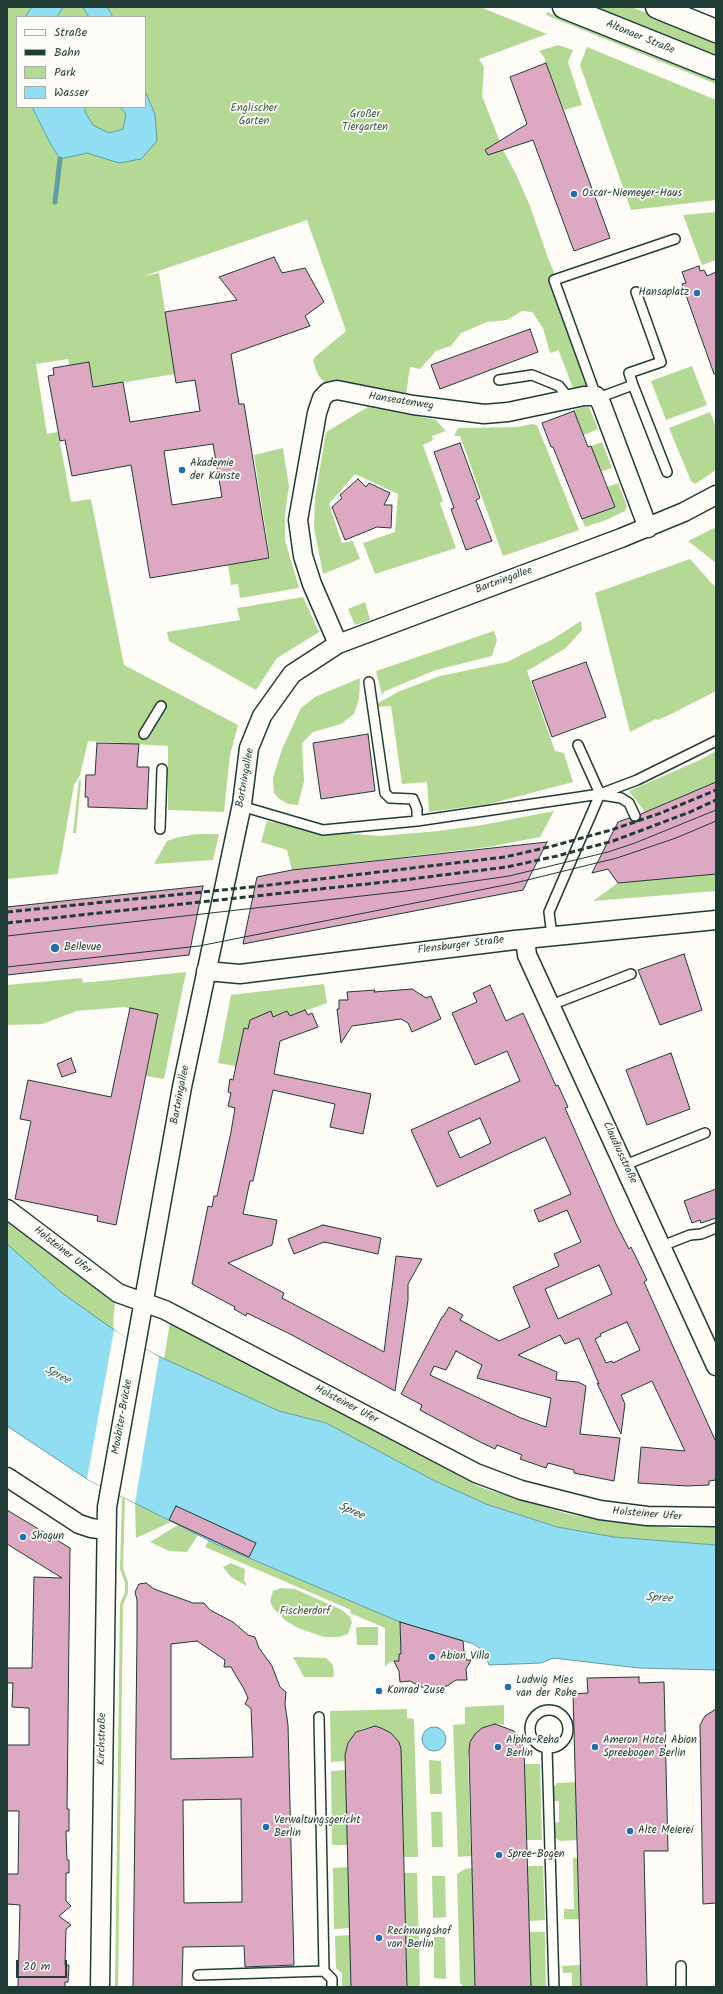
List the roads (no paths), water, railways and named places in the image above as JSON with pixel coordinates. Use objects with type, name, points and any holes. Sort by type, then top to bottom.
[{"type":"main road","name":"Altonaer Straße","points":[[564,7],[716,68]]},
{"type":"main road","points":[[657,7],[716,31]]},
{"type":"street","name":"Hanseatenweg","points":[[338,644],[312,584],[300,544],[298,520],[314,429],[322,398],[328,392],[337,390],[413,405],[484,414],[508,412],[584,396],[597,397]]},
{"type":"street","points":[[597,397],[648,528]]},
{"type":"street","name":"Bartningallee","points":[[136,1344],[183,1083],[241,806],[249,748],[262,716],[292,674],[338,644],[648,528],[684,512],[716,495]]},
{"type":"street","name":"Flensburger Straße","points":[[206,971],[240,974],[525,939],[716,920]]},
{"type":"street","name":"Claudiusstraße","points":[[525,939],[527,955],[625,1165],[716,1366]]},
{"type":"street","name":"Holsteiner Ufer","points":[[7,1209],[108,1287],[118,1293],[165,1310],[476,1473],[521,1490],[578,1506],[623,1514],[673,1518],[716,1517]]},
{"type":"street","name":"Moabiter-Brücke","points":[[110,1491],[136,1344]]},
{"type":"street","points":[[7,1477],[79,1524],[91,1528],[106,1530]]},
{"type":"street","name":"Kirchstraße","points":[[100,1987],[106,1530],[107,1507],[110,1491]]},
{"type":"lane","points":[[633,385],[597,397],[554,280],[675,238]]},
{"type":"lane","points":[[636,292],[661,362],[629,373],[668,472]]},
{"type":"lane","points":[[499,380],[532,375],[559,386],[570,400]]},
{"type":"lane","points":[[368,682],[385,793],[390,798],[413,799],[416,809],[417,822]]},
{"type":"lane","points":[[144,734],[161,706]]},
{"type":"lane","points":[[241,806],[323,830],[417,822],[600,794],[637,780],[716,741]]},
{"type":"lane","points":[[552,936],[550,912],[600,794],[578,745]]},
{"type":"lane","points":[[160,829],[162,769]]},
{"type":"lane","points":[[600,794],[621,798],[629,803],[635,816]]},
{"type":"lane","points":[[551,1005],[631,974]]},
{"type":"lane","points":[[625,1165],[705,1133]]},
{"type":"lane","points":[[662,1246],[690,1235],[701,1234],[716,1228]]},
{"type":"lane","points":[[550,1711],[556,1712],[565,1718],[568,1729],[567,1735],[560,1745],[548,1748],[536,1743],[532,1738],[530,1728],[538,1714],[550,1711]]},
{"type":"lane","points":[[319,1717],[324,1971],[332,1979],[332,1987]]},
{"type":"lane","points":[[548,1748],[554,1987]]},
{"type":"lane","points":[[681,1966],[681,1987]]},
{"type":"lane","points":[[198,1975],[324,1971]]},
{"type":"water","points":[[32,7],[63,7],[58,16],[26,16]]},
{"type":"water","points":[[83,7],[107,7],[112,16],[88,16]]},
{"type":"water","points":[[146,93],[155,114],[157,141],[141,159],[119,163],[87,153],[60,159],[50,143],[32,108],[85,108],[85,112],[93,125],[109,133],[123,129],[126,114],[121,108],[146,108]]},
{"type":"water","name":"Spree","points":[[7,1244],[62,1293],[120,1334],[156,1355],[279,1411],[326,1423],[433,1480],[486,1504],[557,1527],[614,1537],[716,1545],[716,1670],[639,1668],[553,1658],[541,1663],[489,1665],[484,1652],[474,1644],[400,1622],[216,1544],[87,1479],[7,1426]]},
{"type":"water","points":[[434,1727],[443,1730],[446,1739],[443,1748],[434,1751],[425,1748],[422,1739],[425,1730]]},
{"type":"waterway","points":[[55,202],[60,159]]},
{"type":"tram line","points":[[7,936],[406,891],[509,876],[608,852],[635,843],[716,810]]},
{"type":"tram line","points":[[7,967],[199,946],[515,883],[617,858],[676,838],[716,821]]},
{"type":"railway","points":[[7,912],[261,886],[505,857],[611,830],[661,813],[716,790]]},
{"type":"railway","points":[[7,923],[403,880],[507,867],[557,856],[613,841],[690,812],[716,800]]},
{"type":"place","name":"Oscar-Niemeyer-Haus","points":[[574,194]]},
{"type":"place","name":"Hansaplatz","points":[[697,293]]},
{"type":"place","name":"Akademie der Künste","points":[[182,470]]},
{"type":"place","name":"Bellevue","points":[[55,948]]},
{"type":"place","name":"Shogun","points":[[23,1537]]},
{"type":"place","name":"Abion Villa","points":[[432,1657]]},
{"type":"place","name":"Ludwig Mies van der Rohe","points":[[508,1687]]},
{"type":"place","name":"Konrad Zuse","points":[[379,1691]]},
{"type":"place","name":"Alpha-Reha Berlin","points":[[498,1747]]},
{"type":"place","name":"Ameron Hotel Abion Spreebogen Berlin","points":[[595,1747]]},
{"type":"place","name":"Verwaltungsgericht Berlin","points":[[266,1827]]},
{"type":"place","name":"Alte Meierei","points":[[630,1831]]},
{"type":"place","name":"Spree-Bogen","points":[[499,1855]]},
{"type":"place","name":"Rechnungshof von Berlin","points":[[379,1938]]},
{"type":"park label","name":"Englischer Garten","points":[[254,115]]},
{"type":"park label","name":"Großer Tiergarten","points":[[365,121]]},
{"type":"park label","name":"Fischerdorf","points":[[305,1612]]}]
